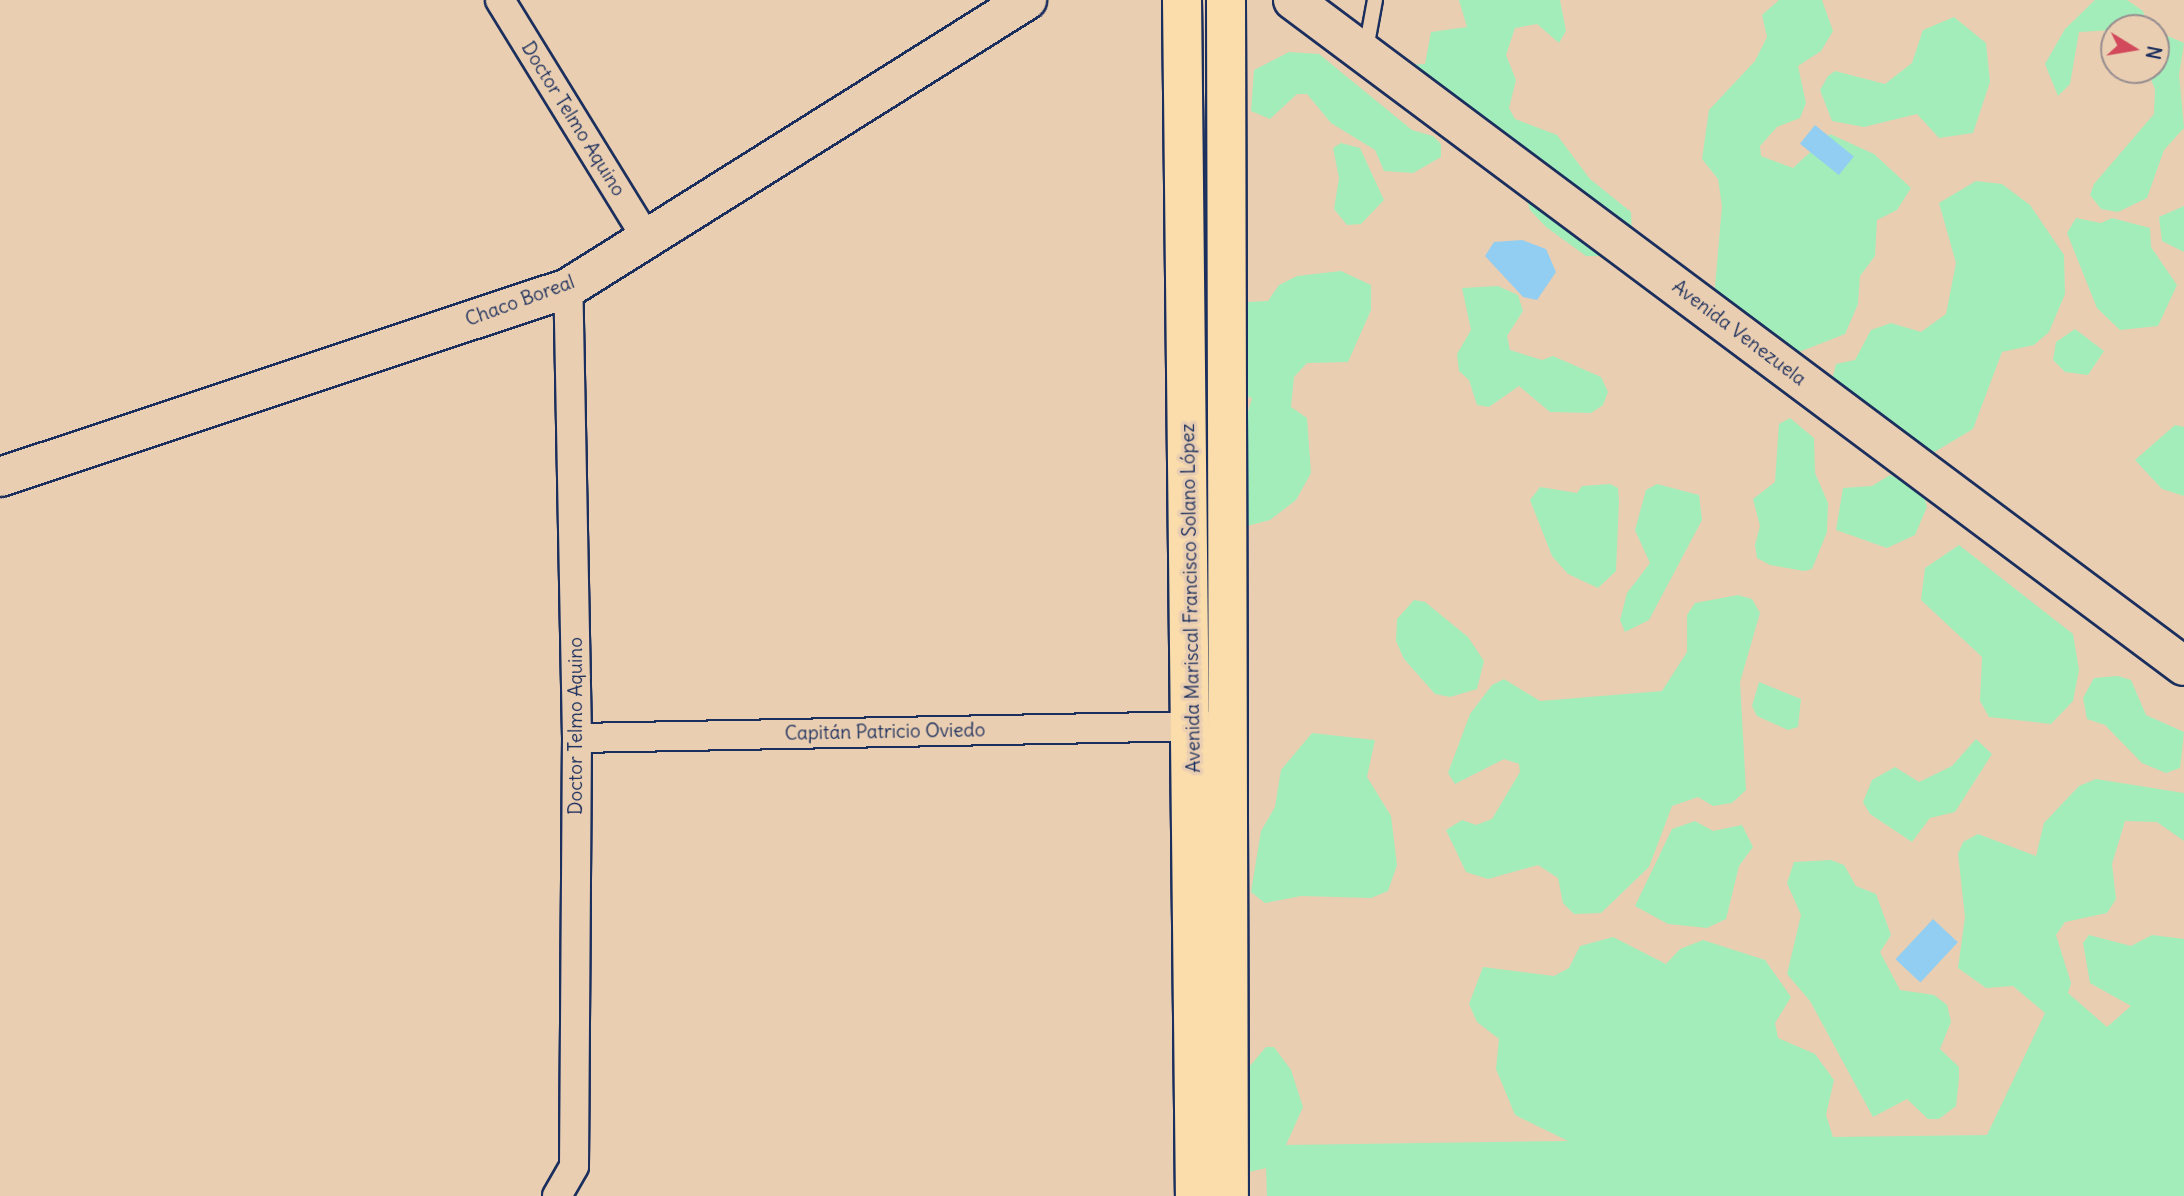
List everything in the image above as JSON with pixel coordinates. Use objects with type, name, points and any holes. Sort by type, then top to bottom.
[{"type":"highway","name":"Avenida Mariscal Francisco Solano López","points":[[1182,0],[1229,1196]]},
{"type":"highway","name":"Avenida Mariscal Francisco Solano López","points":[[1195,1196],[1210,726],[1226,0]]},
{"type":"main road","name":"Chaco Boreal","points":[[0,477],[568,288],[1027,0]]},
{"type":"main road","name":"Avenida Venezuela","points":[[1293,0],[2184,666]]},
{"type":"street","name":"Doctor Telmo Aquino","points":[[500,0],[646,237]]},
{"type":"street","name":"Doctor Telmo Aquino","points":[[556,1196],[574,1166],[577,738],[568,288]]},
{"type":"street","name":"Capitán Patricio Oviedo","points":[[577,738],[1210,726]]},
{"type":"lane","points":[[1366,54],[1375,0]]},
{"type":"green space","points":[[1459,0],[1560,0],[1566,31],[1559,43],[1537,24],[1515,28],[1506,55],[1516,80],[1509,108],[1515,119],[1557,135],[1590,179],[1631,212],[1632,235],[1606,256],[1586,256],[1546,227],[1530,210],[1519,175],[1410,65],[1425,64],[1431,32],[1467,27]]},
{"type":"green space","points":[[1779,0],[1822,0],[1833,31],[1821,51],[1798,66],[1806,103],[1800,118],[1777,127],[1760,146],[1761,156],[1793,168],[1830,134],[1874,154],[1911,188],[1897,210],[1877,220],[1875,256],[1860,276],[1858,304],[1845,334],[1794,354],[1714,298],[1722,206],[1718,179],[1702,159],[1709,110],[1755,61],[1767,37],[1762,15]]},
{"type":"green space","points":[[2095,0],[2127,0],[2144,14],[2100,14],[2100,31],[2079,32],[2070,84],[2058,96],[2045,64],[2065,29]]},
{"type":"green space","points":[[1954,17],[1986,43],[1990,82],[1973,133],[1939,138],[1917,114],[1864,127],[1832,121],[1820,90],[1828,76],[1835,71],[1885,84],[1912,63],[1923,30]]},
{"type":"green space","points":[[2170,37],[2184,43],[2179,75],[2184,128],[2164,150],[2147,198],[2118,212],[2101,209],[2090,195],[2094,184],[2154,114],[2153,84],[2170,84]]},
{"type":"green space","points":[[1289,52],[1319,54],[1412,130],[1433,136],[1441,144],[1441,157],[1413,173],[1384,171],[1375,150],[1331,123],[1307,94],[1297,94],[1270,119],[1251,111],[1254,70]]},
{"type":"green space","points":[[1341,143],[1360,148],[1384,200],[1361,224],[1347,225],[1334,209],[1339,178],[1333,148]]},
{"type":"green space","points":[[1976,181],[2002,184],[2030,205],[2064,255],[2065,294],[2049,332],[2034,345],[2002,352],[1973,429],[1926,457],[1831,385],[1836,364],[1855,360],[1871,330],[1891,323],[1921,332],[1946,314],[1956,263],[1939,203]]},
{"type":"green space","points":[[2184,206],[2184,252],[2162,241],[2159,217]]},
{"type":"green space","points":[[2076,218],[2101,223],[2112,218],[2150,228],[2151,247],[2177,285],[2158,326],[2120,330],[2097,308],[2067,233]]},
{"type":"green space","points":[[1341,271],[1371,285],[1371,310],[1348,362],[1307,363],[1294,377],[1291,407],[1307,418],[1311,473],[1296,500],[1270,520],[1239,528],[1244,425],[1252,398],[1239,394],[1199,413],[1165,384],[1172,349],[1204,304],[1268,301],[1279,285],[1297,276]]},
{"type":"green space","points":[[1498,286],[1518,295],[1523,311],[1507,336],[1510,350],[1542,360],[1553,356],[1601,377],[1608,392],[1603,405],[1591,413],[1550,412],[1519,386],[1489,407],[1477,405],[1469,380],[1459,371],[1457,354],[1471,330],[1462,288]]},
{"type":"green space","points":[[2075,329],[2104,351],[2088,375],[2065,372],[2053,360],[2056,342]]},
{"type":"green space","points":[[1790,418],[1814,438],[1815,473],[1828,503],[1827,532],[1812,569],[1804,571],[1770,565],[1757,558],[1755,545],[1760,526],[1753,499],[1775,482],[1779,424]]},
{"type":"green space","points":[[2175,425],[2184,427],[2184,496],[2162,489],[2135,460]]},
{"type":"green space","points":[[1890,475],[1922,489],[1927,507],[1915,535],[1887,548],[1836,530],[1843,488],[1872,486]]},
{"type":"green space","points":[[1610,484],[1618,488],[1619,501],[1616,571],[1598,588],[1568,574],[1552,556],[1530,500],[1540,487],[1577,493],[1582,486]]},
{"type":"green space","points":[[1657,484],[1699,495],[1702,520],[1649,620],[1625,632],[1620,620],[1627,593],[1650,563],[1635,530],[1646,490]]},
{"type":"green space","points":[[1959,545],[2073,634],[2079,670],[2073,701],[2051,724],[1989,717],[1980,701],[1982,657],[1921,600],[1925,568]]},
{"type":"green space","points":[[1738,595],[1752,599],[1760,613],[1740,682],[1746,790],[1732,803],[1713,806],[1698,797],[1672,806],[1649,867],[1601,913],[1574,914],[1563,903],[1558,878],[1538,865],[1488,879],[1466,872],[1446,830],[1462,820],[1476,825],[1492,819],[1520,772],[1519,764],[1504,759],[1455,784],[1448,773],[1470,714],[1492,685],[1504,679],[1540,701],[1662,691],[1687,652],[1687,615],[1695,603]]},
{"type":"green space","points":[[1414,600],[1425,602],[1468,637],[1484,661],[1477,689],[1450,697],[1435,694],[1404,659],[1396,641],[1397,619]]},
{"type":"green space","points":[[2118,676],[2131,680],[2146,715],[2184,732],[2180,768],[2166,773],[2142,763],[2105,725],[2087,719],[2083,698],[2094,678]]},
{"type":"green space","points":[[1759,682],[1801,699],[1798,727],[1788,730],[1757,716],[1752,706]]},
{"type":"green space","points":[[1312,733],[1375,740],[1367,777],[1391,816],[1397,865],[1388,891],[1371,898],[1301,896],[1265,903],[1251,892],[1261,831],[1275,807],[1281,770]]},
{"type":"green space","points":[[1976,739],[1992,754],[1955,812],[1930,818],[1912,842],[1870,814],[1863,802],[1872,780],[1895,767],[1919,782],[1952,766]]},
{"type":"green space","points":[[2096,779],[2184,793],[2184,841],[2157,822],[2125,821],[2112,864],[2116,899],[2107,913],[2065,922],[2056,935],[2071,983],[2068,993],[2107,1027],[2131,1006],[2090,983],[2083,943],[2089,935],[2131,946],[2152,935],[2184,939],[2184,1196],[1267,1196],[1266,1168],[1240,1174],[1244,1073],[1266,1047],[1274,1047],[1291,1070],[1303,1107],[1286,1145],[1568,1141],[1515,1115],[1496,1069],[1499,1039],[1477,1022],[1469,1004],[1483,967],[1554,976],[1569,968],[1580,946],[1613,937],[1666,964],[1680,949],[1703,940],[1765,960],[1791,997],[1775,1023],[1778,1038],[1815,1054],[1834,1080],[1826,1115],[1833,1137],[1987,1135],[2045,1013],[2013,986],[1986,988],[1958,968],[1965,917],[1958,854],[1963,842],[1978,834],[2036,856],[2044,823],[2079,786]]},
{"type":"green space","points":[[1695,821],[1713,831],[1742,825],[1753,847],[1739,866],[1726,919],[1707,928],[1668,924],[1635,906],[1672,829]]},
{"type":"green space","points":[[1831,860],[1844,865],[1856,886],[1876,894],[1891,935],[1880,952],[1900,990],[1934,995],[1947,1005],[1951,1022],[1940,1049],[1959,1067],[1959,1078],[1956,1106],[1939,1119],[1928,1119],[1907,1099],[1873,1117],[1810,1001],[1787,974],[1801,915],[1787,883],[1794,862]]},
{"type":"water","points":[[1815,125],[1854,156],[1839,175],[1800,144]]},
{"type":"water","points":[[1522,240],[1546,249],[1556,272],[1537,300],[1523,297],[1485,256],[1494,242]]},
{"type":"water","points":[[1933,919],[1958,942],[1920,982],[1895,959]]}]
